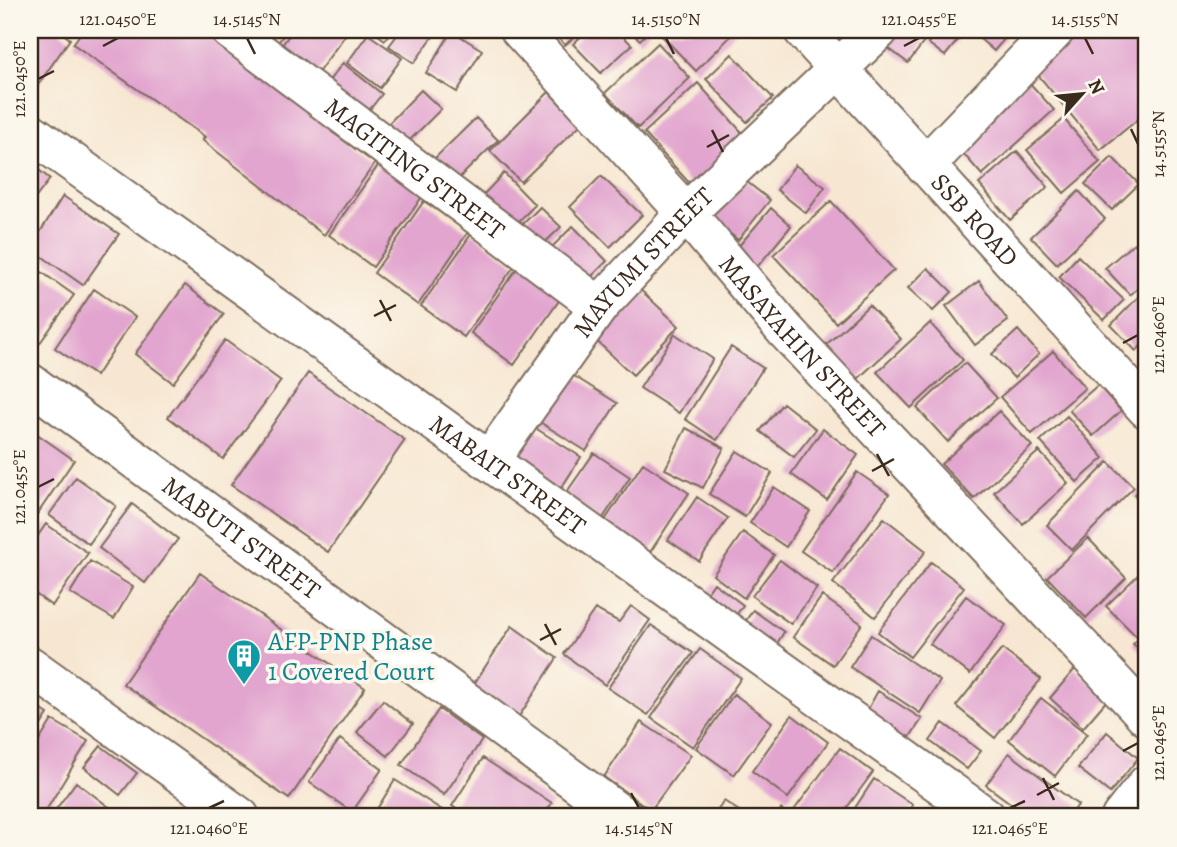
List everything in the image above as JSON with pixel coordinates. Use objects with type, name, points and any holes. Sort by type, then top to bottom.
[{"type":"street","name":"MAGITING STREET","points":[[230,30],[599,306]]},
{"type":"street","name":"MASAYAHIN STREET","points":[[520,30],[687,213],[784,330],[1147,717]]},
{"type":"street","name":"SSB ROAD","points":[[803,30],[830,76],[925,166],[1142,387]]},
{"type":"street","name":"MAYUMI STREET","points":[[489,461],[599,306],[687,213],[879,30]]},
{"type":"street","points":[[925,166],[1055,30]]},
{"type":"street","name":"MABAIT STREET","points":[[30,132],[986,817]]},
{"type":"street","name":"MABUTI STREET","points":[[30,383],[624,817]]},
{"type":"street","points":[[30,666],[240,817]]},
{"type":"street","points":[[1121,817],[1147,784]]},
{"type":"building","points":[[30,30],[58,30],[70,39],[30,96]]},
{"type":"building","points":[[83,30],[208,30],[256,64],[334,129],[332,132],[375,163],[324,235],[202,140],[205,137],[73,44]]},
{"type":"building","points":[[240,30],[287,30],[271,52]]},
{"type":"building","points":[[293,30],[349,30],[311,82],[274,56]]},
{"type":"building","points":[[371,30],[394,30],[385,40]]},
{"type":"building","points":[[401,30],[437,31],[414,63],[389,46]]},
{"type":"building","points":[[551,30],[582,30],[565,45]]},
{"type":"building","points":[[588,30],[617,30],[632,45],[601,73],[573,44]]},
{"type":"building","points":[[628,30],[650,30],[640,40]]},
{"type":"building","points":[[669,30],[737,30],[696,71],[662,36]]},
{"type":"building","points":[[833,30],[867,30],[852,52],[829,36]]},
{"type":"building","points":[[894,30],[933,30],[908,63],[883,44]]},
{"type":"building","points":[[939,30],[966,30],[945,56],[928,43]]},
{"type":"building","points":[[1012,30],[994,51],[972,32]]},
{"type":"building","points":[[1083,30],[1147,30],[1147,112],[1100,150],[1034,70]]},
{"type":"building","points":[[452,31],[482,50],[457,92],[426,73]]},
{"type":"building","points":[[368,34],[402,58],[380,88],[347,63]]},
{"type":"building","points":[[658,43],[690,78],[638,128],[605,93]]},
{"type":"building","points":[[732,54],[773,98],[747,122],[706,79]]},
{"type":"building","points":[[343,63],[382,94],[359,123],[320,92]]},
{"type":"building","points":[[1027,80],[1054,110],[982,175],[955,144]]},
{"type":"building","points":[[698,83],[746,137],[692,186],[644,133]]},
{"type":"building","points":[[421,90],[441,109],[407,143],[388,124]]},
{"type":"building","points":[[549,92],[580,125],[521,182],[490,151]]},
{"type":"building","points":[[476,118],[498,140],[455,182],[434,159]]},
{"type":"building","points":[[1064,119],[1100,162],[1064,193],[1027,150]]},
{"type":"building","points":[[1017,151],[1048,187],[1010,220],[979,184]]},
{"type":"building","points":[[1112,157],[1139,184],[1112,210],[1085,184]]},
{"type":"building","points":[[30,163],[50,179],[30,205]]},
{"type":"building","points":[[380,163],[424,194],[373,267],[329,235]]},
{"type":"building","points":[[795,165],[825,187],[806,213],[777,190]]},
{"type":"building","points":[[733,171],[770,200],[738,240],[701,210]]},
{"type":"building","points":[[504,173],[535,205],[512,228],[481,197]]},
{"type":"building","points":[[601,176],[642,215],[610,247],[570,207]]},
{"type":"building","points":[[1079,191],[1105,219],[1057,264],[1031,237]]},
{"type":"building","points":[[63,196],[119,234],[83,285],[30,248]]},
{"type":"building","points":[[424,201],[468,232],[418,305],[374,273]]},
{"type":"building","points":[[831,201],[894,270],[836,323],[773,255]]},
{"type":"building","points":[[540,207],[561,227],[539,248],[520,227]]},
{"type":"building","points":[[771,208],[791,226],[753,272],[732,254]]},
{"type":"building","points":[[573,226],[607,261],[585,283],[551,248]]},
{"type":"building","points":[[472,233],[515,265],[464,337],[421,306]]},
{"type":"building","points":[[1134,243],[1147,259],[1147,280],[1130,295],[1105,268]]},
{"type":"building","points":[[1078,256],[1124,300],[1104,320],[1059,277]]},
{"type":"building","points":[[522,261],[565,292],[514,365],[471,333]]},
{"type":"building","points":[[36,268],[74,295],[32,354],[30,277]]},
{"type":"building","points":[[928,268],[952,292],[933,311],[908,288]]},
{"type":"building","points":[[979,281],[1008,321],[975,345],[946,306]]},
{"type":"building","points":[[632,282],[679,326],[633,375],[587,332]]},
{"type":"building","points":[[185,285],[224,314],[173,383],[135,354]]},
{"type":"building","points":[[1147,288],[1147,340],[1136,351],[1111,325]]},
{"type":"building","points":[[94,289],[135,317],[96,376],[55,348]]},
{"type":"building","points":[[869,305],[901,339],[848,388],[816,354]]},
{"type":"building","points":[[930,323],[963,360],[911,408],[877,372]]},
{"type":"building","points":[[1018,330],[1039,354],[1014,378],[992,354]]},
{"type":"building","points":[[675,334],[713,359],[679,413],[640,388]]},
{"type":"building","points":[[225,340],[281,381],[223,459],[168,417]]},
{"type":"building","points":[[731,347],[763,368],[717,440],[685,419]]},
{"type":"building","points":[[1053,351],[1085,388],[1032,434],[1000,397]]},
{"type":"building","points":[[965,363],[997,398],[948,442],[917,408]]},
{"type":"building","points":[[566,371],[617,403],[586,451],[535,419]]},
{"type":"building","points":[[308,373],[405,440],[328,552],[231,485]]},
{"type":"building","points":[[1098,385],[1121,411],[1093,436],[1069,410]]},
{"type":"building","points":[[783,403],[816,429],[794,457],[760,431]]},
{"type":"building","points":[[999,411],[1032,446],[974,499],[941,464]]},
{"type":"building","points":[[1067,416],[1104,458],[1077,482],[1040,441]]},
{"type":"building","points":[[529,424],[581,457],[558,493],[506,460]]},
{"type":"building","points":[[686,428],[724,448],[703,488],[665,469]]},
{"type":"building","points":[[30,429],[74,460],[30,525]]},
{"type":"building","points":[[823,429],[858,455],[827,500],[791,474]]},
{"type":"building","points":[[737,451],[772,473],[745,517],[709,494]]},
{"type":"building","points":[[1039,451],[1068,483],[1023,524],[994,492]]},
{"type":"building","points":[[594,453],[630,477],[601,521],[564,496]]},
{"type":"building","points":[[1108,462],[1134,487],[1072,550],[1047,525]]},
{"type":"building","points":[[643,463],[689,493],[643,563],[597,532]]},
{"type":"building","points":[[857,472],[889,494],[833,573],[801,551]]},
{"type":"building","points":[[76,477],[116,506],[89,544],[49,515]]},
{"type":"building","points":[[1147,483],[1147,510],[1134,495]]},
{"type":"building","points":[[774,487],[810,511],[786,547],[750,523]]},
{"type":"building","points":[[697,497],[728,518],[699,561],[668,540]]},
{"type":"building","points":[[132,504],[178,539],[145,583],[99,548]]},
{"type":"building","points":[[884,518],[926,551],[875,617],[833,583]]},
{"type":"building","points":[[46,524],[88,553],[52,606],[30,590],[30,547]]},
{"type":"building","points":[[743,532],[774,555],[744,598],[713,575]]},
{"type":"building","points":[[1088,538],[1126,578],[1086,618],[1047,577]]},
{"type":"building","points":[[780,560],[817,588],[791,624],[752,596]]},
{"type":"building","points":[[90,561],[133,587],[114,619],[70,593]]},
{"type":"building","points":[[931,562],[964,587],[910,657],[878,632]]},
{"type":"building","points":[[1147,566],[1147,625],[1136,636],[1106,606]]},
{"type":"building","name":"AFP-PNP Phase 1 Covered Court","points":[[200,573],[365,688],[289,799],[123,684]]},
{"type":"building","points":[[714,583],[743,605],[730,625],[701,602]]},
{"type":"building","points":[[822,596],[862,624],[833,665],[793,637]]},
{"type":"building","points":[[966,596],[1006,625],[970,674],[930,644]]},
{"type":"building","points":[[631,606],[650,620],[605,685],[564,654],[595,609],[619,622]]},
{"type":"building","points":[[753,610],[784,632],[773,650],[741,628]]},
{"type":"building","points":[[651,625],[693,653],[648,715],[608,688]]},
{"type":"building","points":[[512,626],[557,658],[514,724],[468,693]]},
{"type":"building","points":[[1147,631],[1147,657],[1133,644]]},
{"type":"building","points":[[871,635],[940,681],[920,713],[850,667]]},
{"type":"building","points":[[700,649],[741,678],[693,747],[651,718]]},
{"type":"building","points":[[1002,649],[1041,679],[995,738],[956,706]]},
{"type":"building","points":[[1075,669],[1108,699],[1083,728],[1050,698]]},
{"type":"building","points":[[878,691],[922,719],[903,747],[864,716]]},
{"type":"building","points":[[734,694],[772,722],[734,775],[696,748]]},
{"type":"building","points":[[1041,698],[1087,734],[1055,776],[1009,740]]},
{"type":"building","points":[[383,700],[413,724],[388,756],[357,732]]},
{"type":"building","points":[[30,702],[48,714],[30,742]]},
{"type":"building","points":[[439,709],[482,740],[444,795],[401,765]]},
{"type":"building","points":[[792,715],[828,742],[788,798],[752,771]]},
{"type":"building","points":[[52,720],[88,741],[42,817],[30,817],[30,756]]},
{"type":"building","points":[[641,722],[691,755],[651,810],[604,777]]},
{"type":"building","points":[[943,723],[981,751],[967,769],[930,741]]},
{"type":"building","points":[[1107,732],[1138,758],[1110,793],[1078,768]]},
{"type":"building","points":[[340,739],[382,769],[352,812],[309,782]]},
{"type":"building","points":[[101,746],[137,773],[120,795],[84,767]]},
{"type":"building","points":[[840,748],[873,772],[840,817],[798,817],[792,813]]},
{"type":"building","points":[[1009,753],[1078,805],[1069,817],[1029,817],[986,785]]},
{"type":"building","points":[[483,758],[552,803],[542,817],[470,817],[452,806]]},
{"type":"building","points":[[874,779],[913,805],[906,817],[849,817]]},
{"type":"building","points":[[395,780],[453,817],[372,817]]},
{"type":"building","points":[[76,782],[109,807],[101,817],[62,817],[54,812]]},
{"type":"building","points":[[724,801],[748,817],[713,817]]},
{"type":"building","points":[[781,809],[792,817],[774,817]]},
{"type":"place","name":"AFP-PNP Phase 1 Covered Court","points":[[244,686]]}]
